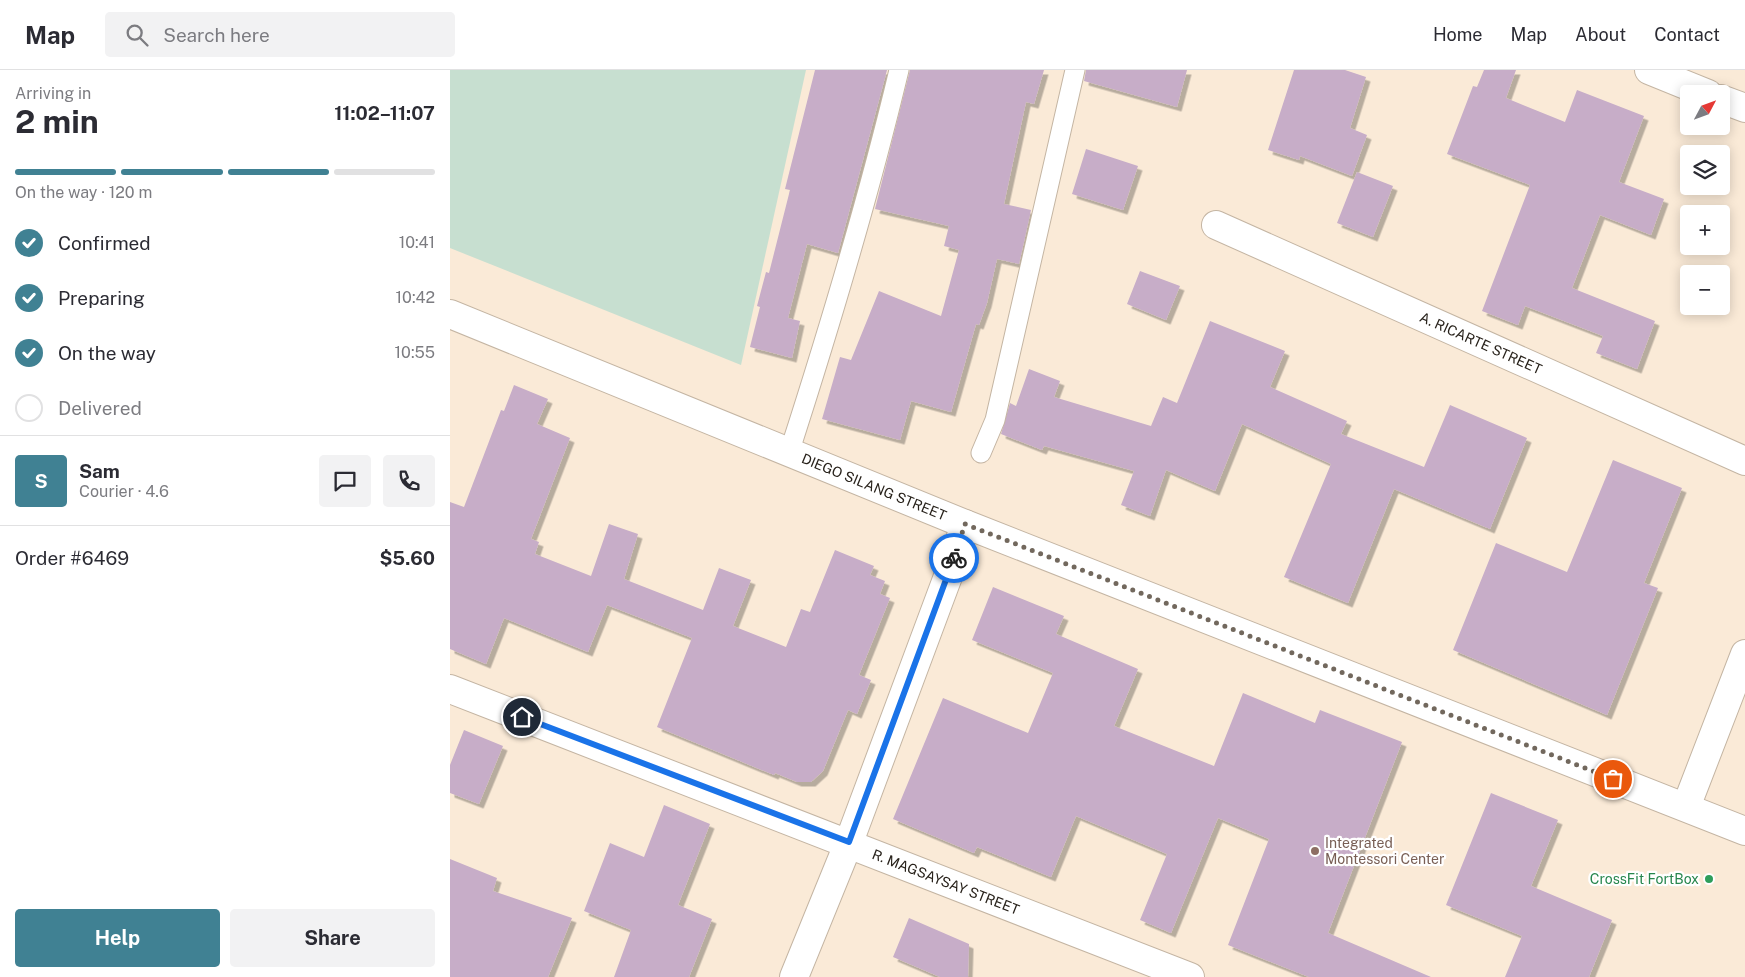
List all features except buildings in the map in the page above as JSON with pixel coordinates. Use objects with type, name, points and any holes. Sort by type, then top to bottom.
[{"type":"street","points":[[1649,70],[1686,85]]},
{"type":"street","points":[[1730,102],[1745,108]]},
{"type":"street","name":"A. RICARTE STREET","points":[[1216,225],[1745,461]]},
{"type":"street","name":"DIEGO SILANG STREET","points":[[450,314],[965,524],[1745,831]]},
{"type":"street","points":[[794,977],[849,842],[950,571],[965,524]]},
{"type":"street","points":[[1686,807],[1745,654]]},
{"type":"street","name":"R. MAGSAYSAY STREET","points":[[450,689],[849,842],[1190,977]]},
{"type":"lane","points":[[789,453],[834,314],[878,157],[899,70]]},
{"type":"lane","points":[[981,453],[995,420],[1075,70]]},
{"type":"green space","points":[[450,70],[806,70],[741,365],[450,248]]},
{"type":"way so far","points":[[954,558],[965,524],[1306,660],[1613,779]]},
{"type":"place","name":"Integrated Montessori Center","points":[[1315,851]]},
{"type":"place","name":"CrossFit FortBox","points":[[1709,879]]},
{"type":"route","points":[[522,717],[849,842],[954,558]]}]
